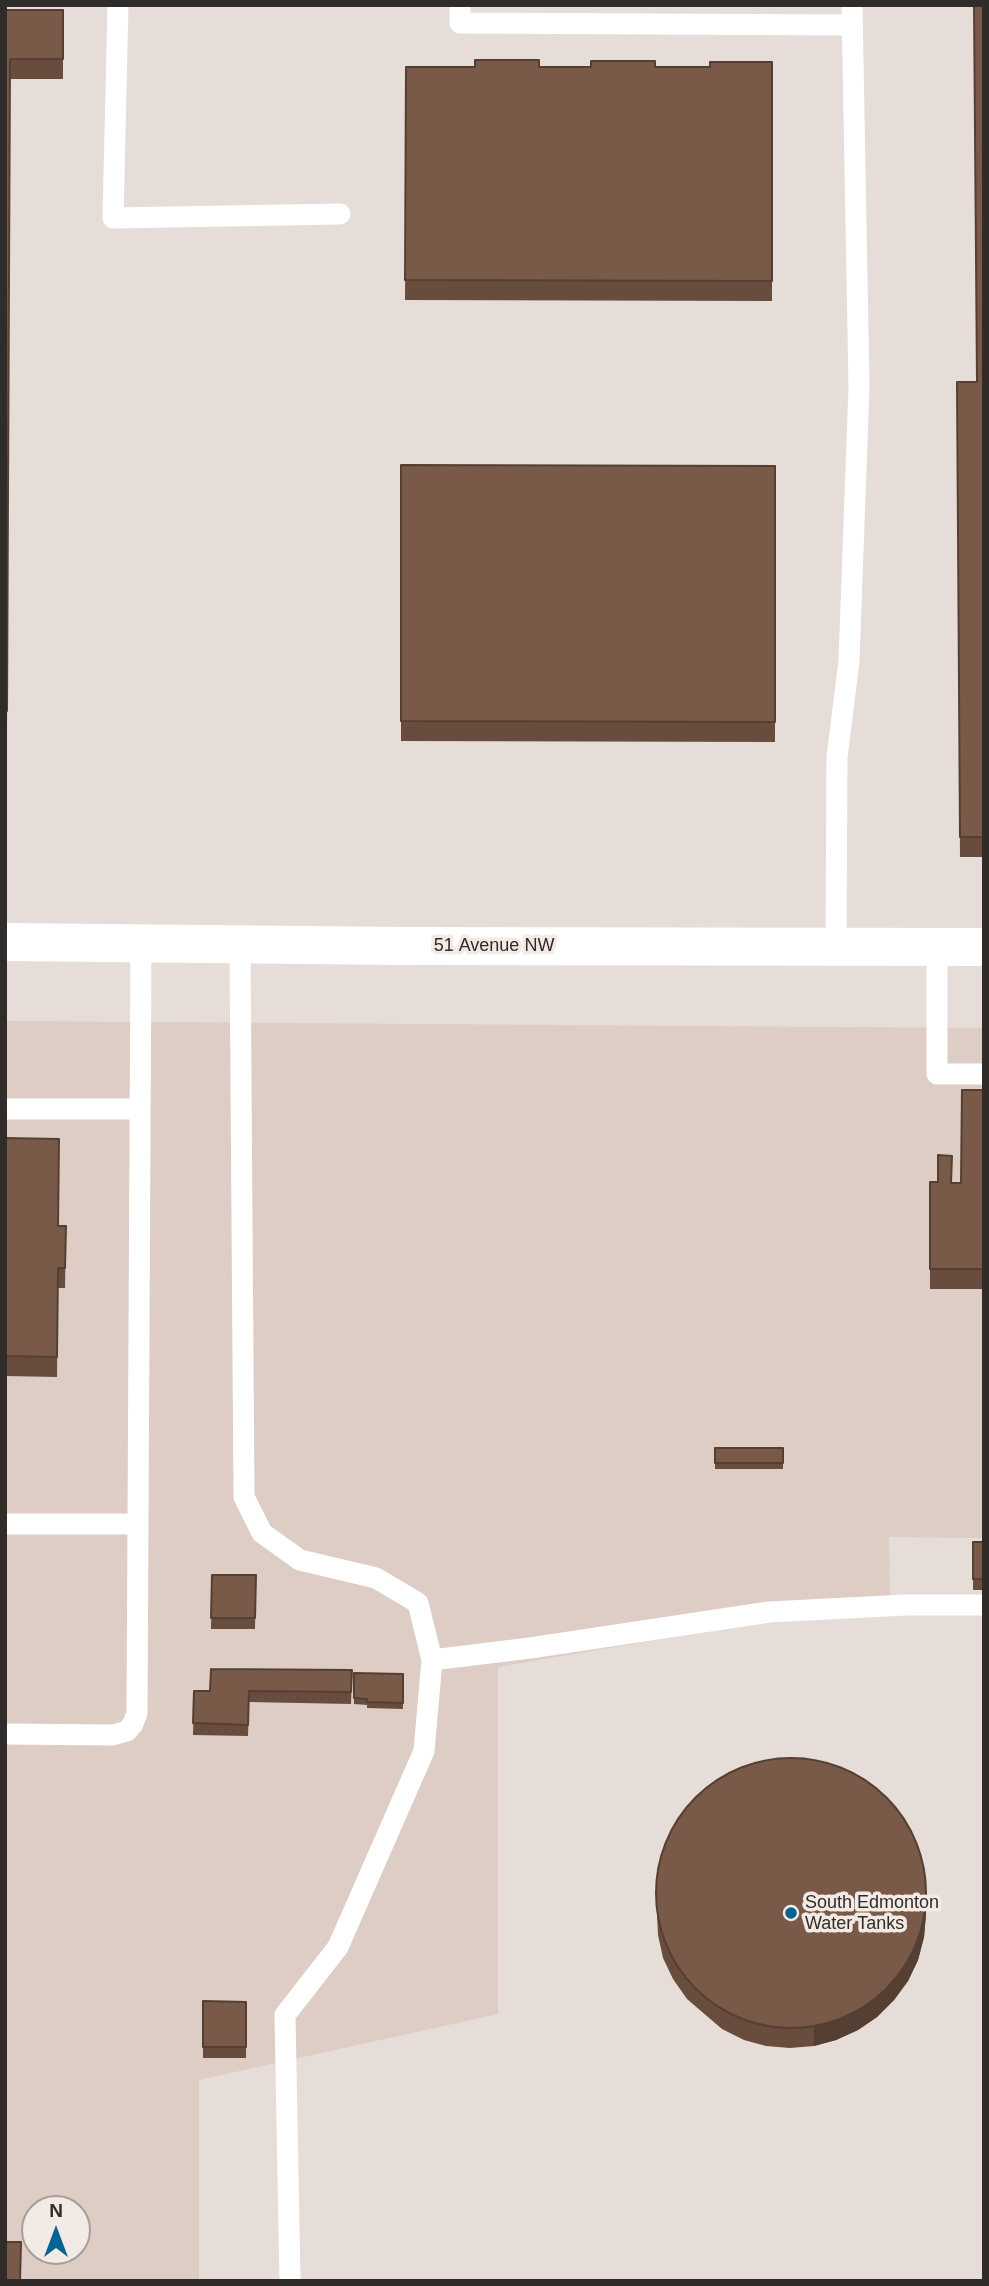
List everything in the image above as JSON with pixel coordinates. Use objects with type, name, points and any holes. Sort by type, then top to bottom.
[{"type":"street","name":"51 Avenue NW","points":[[5,942],[984,947]]},
{"type":"lane","points":[[118,5],[113,218],[340,214]]},
{"type":"lane","points":[[460,5],[460,23],[852,15],[859,387],[849,660],[837,757],[836,946]]},
{"type":"lane","points":[[5,1734],[113,1734],[127,1731],[134,1724],[137,1713],[141,943]]},
{"type":"lane","points":[[240,944],[244,1497],[262,1533],[300,1560],[376,1578],[418,1603],[432,1660],[425,1751],[338,1947],[285,2015],[290,2281]]},
{"type":"lane","points":[[937,947],[937,1074],[984,1074]]},
{"type":"lane","points":[[5,1109],[140,1109]]},
{"type":"lane","points":[[5,1524],[138,1524]]},
{"type":"lane","points":[[432,1660],[769,1612],[906,1605],[984,1605]]},
{"type":"shaded area","points":[[5,1021],[984,1028],[984,1538],[889,1537],[890,1600],[498,1667],[498,2014],[199,2080],[199,2281],[5,2281]]},
{"type":"building","points":[[974,5],[984,5],[984,837],[960,837],[957,382],[977,382]]},
{"type":"building","points":[[5,10],[63,10],[63,59],[10,59],[7,711],[5,711]]},
{"type":"building","points":[[475,60],[539,60],[539,67],[591,67],[591,61],[655,61],[655,67],[710,67],[710,62],[772,62],[772,281],[405,280],[406,67],[475,67]]},
{"type":"building","points":[[401,465],[775,466],[775,722],[401,721]]},
{"type":"building","points":[[962,1090],[984,1090],[984,1269],[930,1269],[930,1182],[938,1182],[938,1155],[952,1156],[951,1183],[961,1183]]},
{"type":"building","points":[[5,1138],[59,1139],[58,1226],[66,1226],[65,1268],[58,1268],[57,1357],[5,1356]]},
{"type":"building","points":[[715,1448],[783,1448],[783,1463],[715,1463]]},
{"type":"building","points":[[973,1542],[984,1542],[984,1579],[973,1579]]},
{"type":"building","points":[[212,1575],[256,1575],[255,1618],[211,1618]]},
{"type":"building","points":[[211,1669],[352,1670],[351,1692],[249,1691],[248,1725],[193,1723],[194,1691],[210,1691]]},
{"type":"building","points":[[354,1673],[403,1674],[403,1703],[367,1702],[367,1699],[354,1698]]},
{"type":"building","name":"South Edmonton Water Tanks","points":[[791,1758],[843,1768],[877,1789],[895,1807],[916,1841],[926,1893],[916,1945],[895,1979],[877,1997],[843,2018],[791,2028],[739,2018],[705,1997],[687,1979],[666,1945],[656,1893],[666,1841],[687,1807],[705,1789],[739,1768]]},
{"type":"building","points":[[203,2001],[246,2002],[246,2047],[203,2047]]},
{"type":"building","points":[[5,2242],[21,2242],[20,2281],[5,2281]]},
{"type":"place","name":"South Edmonton Water Tanks","points":[[791,1913]]}]
